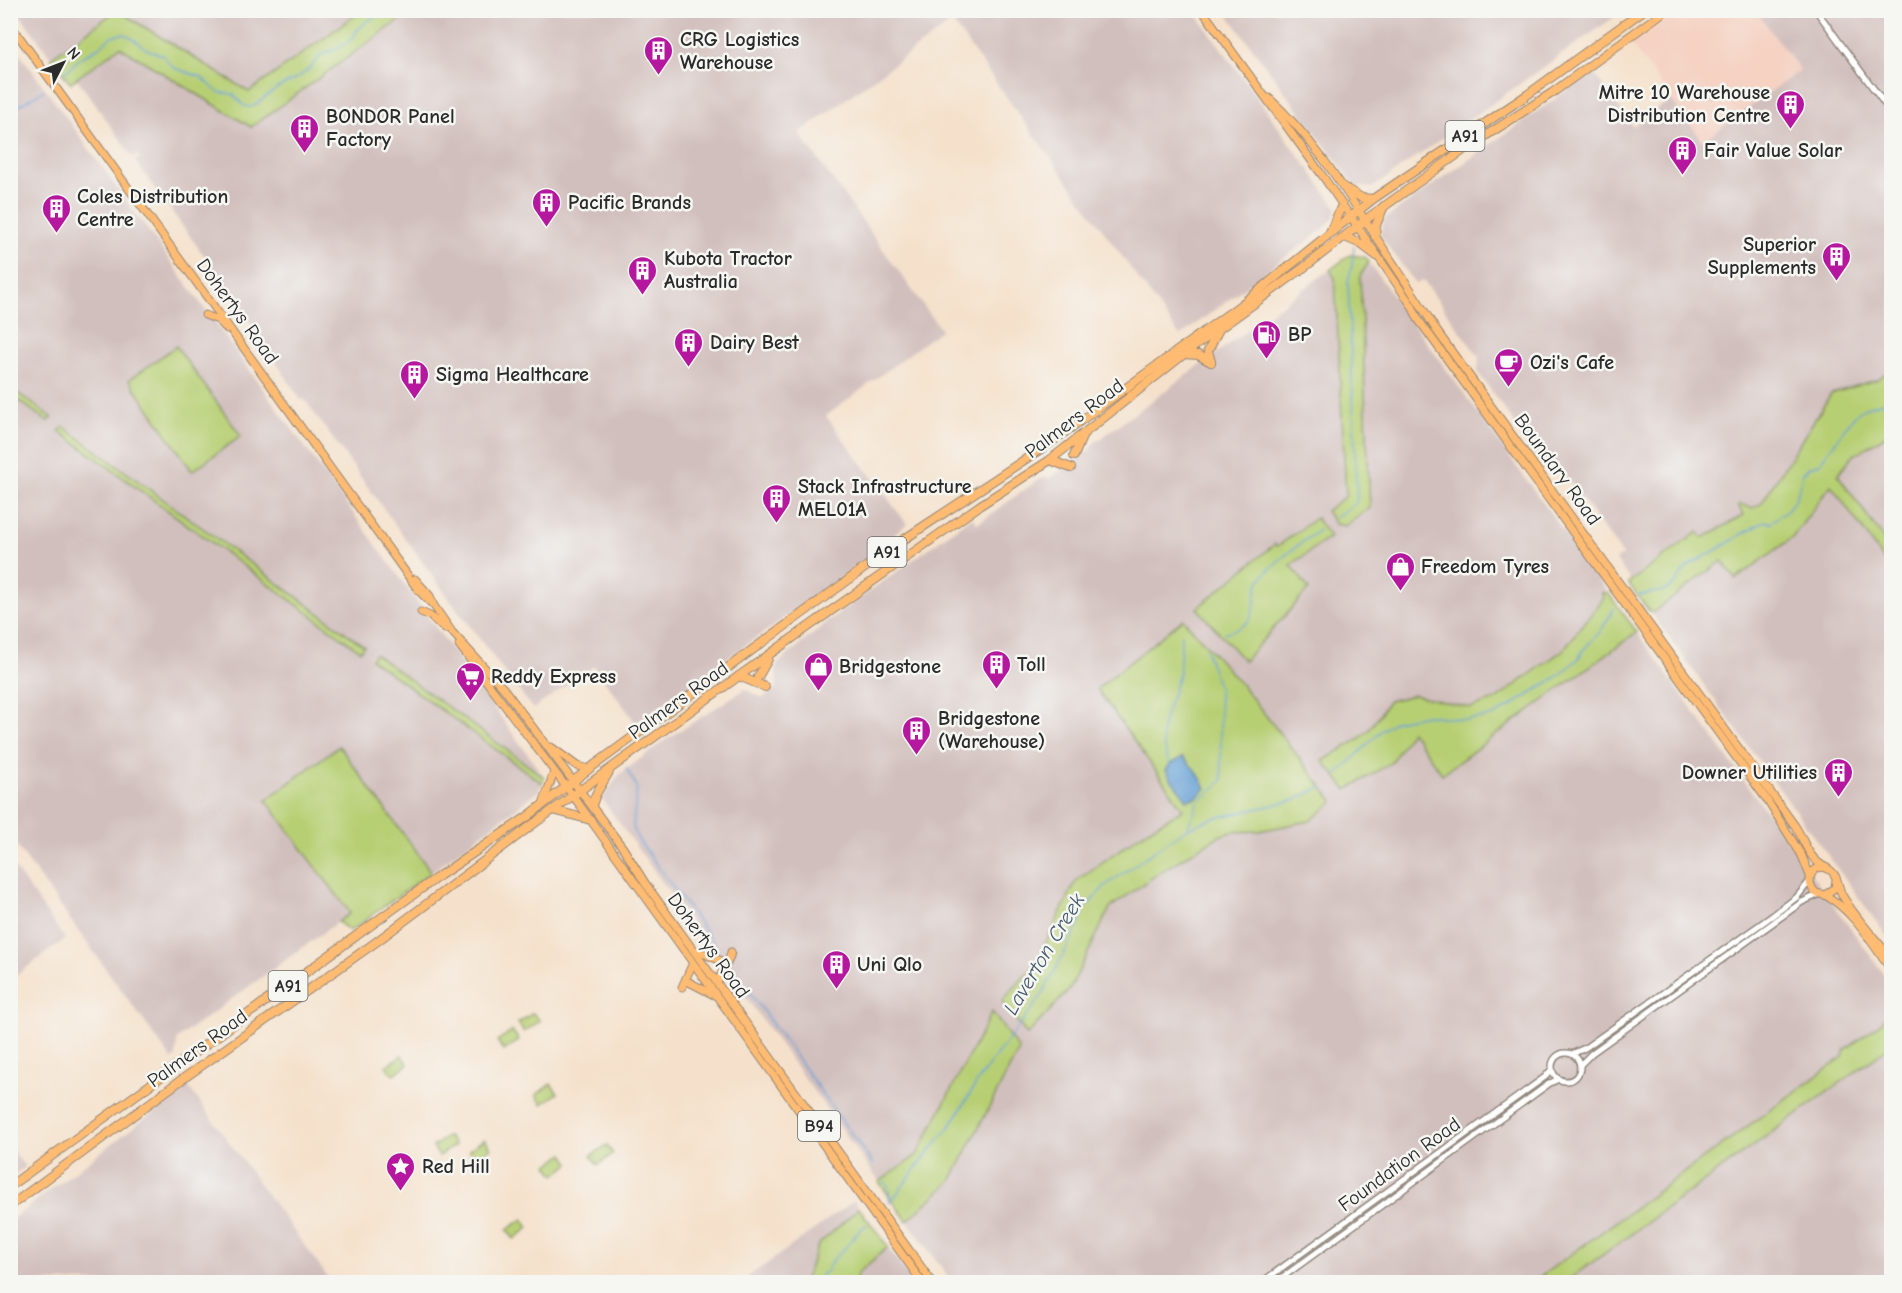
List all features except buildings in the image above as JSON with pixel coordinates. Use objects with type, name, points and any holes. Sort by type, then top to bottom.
[{"type":"highway","name":"A91","points":[[1359,211],[1527,95],[1644,10]]},
{"type":"highway","name":"A91","points":[[1365,220],[1465,149],[1552,93],[1666,10]]},
{"type":"highway","points":[[1343,187],[1362,198],[1373,200]]},
{"type":"highway","points":[[1329,235],[1342,205]]},
{"type":"highway","points":[[1375,236],[1376,225],[1385,206]]},
{"type":"highway","name":"Palmers Road","points":[[10,1186],[439,876],[543,804],[903,540],[1050,444],[1242,304],[1359,211]]},
{"type":"highway","name":"Palmers Road","points":[[10,1206],[165,1091],[376,942],[576,793],[739,676],[979,506],[1050,460],[1184,354],[1365,220]]},
{"type":"highway","points":[[1345,237],[1361,244],[1377,256]]},
{"type":"highway","points":[[1184,354],[1198,355],[1211,362],[1208,351],[1220,328]]},
{"type":"highway","points":[[1074,456],[1082,436]]},
{"type":"highway","points":[[1050,460],[1071,468]]},
{"type":"highway","points":[[758,677],[771,654]]},
{"type":"highway","points":[[739,676],[765,687]]},
{"type":"highway","points":[[592,805],[611,768]]},
{"type":"highway","points":[[553,810],[591,820]]},
{"type":"highway","points":[[159,1080],[165,1091]]},
{"type":"main road","name":"Boundary Road","points":[[1202,10],[1351,217],[1419,319],[1542,476],[1795,826],[1811,856],[1819,865],[1827,868]]},
{"type":"main road","name":"Dohertys Road","points":[[10,24],[425,599],[434,606],[452,632],[504,689],[544,742],[591,820],[714,995],[922,1282]]},
{"type":"main road","name":"Boundary Road","points":[[1260,90],[1289,120],[1343,187],[1541,489],[1767,800],[1802,856],[1810,879]]},
{"type":"main road","points":[[1289,120],[1287,122],[1290,131]]},
{"type":"main road","points":[[1411,289],[1409,295],[1412,306]]},
{"type":"main road","points":[[205,315],[218,320],[225,327],[252,364],[264,375]]},
{"type":"main road","points":[[1541,489],[1542,476]]},
{"type":"main road","points":[[421,612],[440,622],[458,644]]},
{"type":"main road","name":"Dohertys Road","points":[[452,632],[458,644],[554,772],[569,784]]},
{"type":"main road","points":[[1660,654],[1667,648]]},
{"type":"main road","points":[[544,742],[577,766],[589,769]]},
{"type":"main road","points":[[543,804],[554,772]]},
{"type":"main road","name":"Dohertys Road","points":[[576,793],[592,805],[691,948],[932,1282]]},
{"type":"main road","points":[[1892,959],[1842,895],[1834,873],[1827,868],[1819,868],[1810,879],[1812,890],[1842,905],[1892,971]]},
{"type":"main road","points":[[1822,894],[1832,891],[1836,879]]},
{"type":"main road","points":[[691,948],[719,960]]},
{"type":"main road","points":[[717,983],[729,961],[731,952]]},
{"type":"main road","points":[[682,987],[692,964]]},
{"type":"main road","points":[[689,982],[714,995]]},
{"type":"street","points":[[1816,10],[1891,114]]},
{"type":"street","points":[[1810,879],[1797,897],[1774,919],[1592,1053],[1580,1065],[1575,1078],[1567,1081],[1559,1079],[1552,1069],[1557,1056],[1572,1054],[1585,1048],[1774,919],[1802,902],[1822,894]]},
{"type":"street","points":[[1572,1054],[1580,1065]]},
{"type":"street","name":"Foundation Road","points":[[1262,1282],[1545,1077],[1552,1069]]},
{"type":"street","name":"Foundation Road","points":[[1276,1282],[1550,1083],[1559,1079]]},
{"type":"street","points":[[1489,1118],[1493,1125]]},
{"type":"street","points":[[1442,1152],[1446,1159]]},
{"type":"shaded area","points":[[17,11],[1194,11],[1337,208],[1335,216],[1324,228],[1180,336],[952,22],[799,133],[941,330],[826,416],[907,524],[896,532],[893,541],[636,723],[594,666],[533,709],[453,604],[304,399],[301,400],[227,287],[135,161],[139,158],[137,155],[133,157],[77,79],[70,83]]},
{"type":"shaded area","points":[[1225,11],[1623,11],[1372,188],[1355,186]]},
{"type":"shaded area","points":[[1678,11],[1756,11],[1800,70],[1703,141],[1631,44]]},
{"type":"shaded area","points":[[1756,11],[1891,11],[1891,942],[1628,583],[1630,580],[1616,560],[1623,555],[1558,466],[1546,468],[1478,372],[1479,357],[1423,280],[1416,284],[1380,235],[1385,219],[1593,72],[1633,127],[1671,99],[1703,141],[1800,70]]},
{"type":"shaded area","points":[[10,40],[545,778],[539,791],[431,872],[339,746],[266,800],[350,913],[177,1039],[176,1057],[172,1060],[11,838]]},
{"type":"shaded area","points":[[1350,255],[1365,257],[1891,984],[1891,1282],[952,1282],[602,799],[619,775],[664,741],[745,689],[763,698],[777,687],[776,665],[826,623],[972,517],[977,524],[1038,480],[1050,478]]},
{"type":"shaded area","points":[[11,863],[65,939],[10,979]]},
{"type":"shaded area","points":[[188,1086],[331,1282],[11,1282],[11,1220]]},
{"type":"shaded area","points":[[10,1147],[25,1167],[11,1177],[10,1177]]},
{"type":"shaded area","points":[[854,1201],[913,1282],[741,1282]]},
{"type":"green space","points":[[117,10],[249,92],[361,11],[412,11],[251,127],[120,47],[70,83],[51,58]]},
{"type":"green space","points":[[1350,255],[1365,257],[1369,262],[1360,276],[1370,508],[1345,526],[1335,524],[1326,511],[1346,496],[1335,278],[1330,270]]},
{"type":"green space","points":[[176,346],[241,436],[192,471],[129,380]]},
{"type":"green space","points":[[1891,369],[1891,432],[1851,457],[1838,475],[1891,549],[1891,570],[1831,485],[1792,538],[1736,579],[1722,561],[1652,613],[1648,610],[1628,583],[1698,532],[1703,538],[1744,515],[1738,505],[1752,508],[1761,504],[1831,394],[1878,379]]},
{"type":"green space","points":[[11,388],[52,418],[47,421],[11,395]]},
{"type":"green space","points":[[64,427],[364,646],[360,651],[59,431]]},
{"type":"green space","points":[[1316,518],[1330,537],[1291,565],[1309,589],[1244,661],[1197,608],[1275,544],[1278,546]]},
{"type":"green space","points":[[1601,593],[1608,593],[1637,632],[1442,774],[1411,731],[1392,762],[1347,790],[1323,761],[1369,730],[1389,701],[1414,695],[1471,708],[1495,700],[1563,650],[1604,598]]},
{"type":"green space","points":[[1183,619],[1245,689],[1334,802],[1310,821],[1219,836],[1160,872],[1110,908],[1070,989],[1027,1035],[1002,1001],[1035,965],[1076,881],[1140,835],[1183,809],[1097,689]]},
{"type":"green space","points":[[375,654],[544,777],[542,783],[371,659]]},
{"type":"green space","points":[[339,746],[431,872],[350,931],[338,922],[350,913],[266,800]]},
{"type":"green space","points":[[1891,1008],[1891,1046],[1565,1282],[1533,1282],[1843,1057],[1845,1050],[1881,1023]]},
{"type":"green space","points":[[992,1012],[1019,1050],[951,1181],[907,1221],[879,1182],[917,1155]]},
{"type":"green space","points":[[533,1013],[540,1021],[524,1032],[518,1023]]},
{"type":"green space","points":[[512,1031],[519,1040],[504,1051],[497,1041]]},
{"type":"green space","points":[[402,1055],[408,1064],[393,1075],[386,1066]]},
{"type":"green space","points":[[551,1084],[558,1093],[542,1104],[536,1095]]},
{"type":"green space","points":[[448,1136],[455,1145],[439,1156],[433,1147]]},
{"type":"green space","points":[[484,1139],[491,1148],[475,1159],[469,1150]]},
{"type":"green space","points":[[607,1145],[613,1154],[598,1165],[591,1156]]},
{"type":"green space","points":[[564,1154],[570,1163],[555,1175],[548,1165]]},
{"type":"green space","points":[[859,1208],[888,1247],[858,1273],[855,1282],[804,1282],[818,1245]]},
{"type":"green space","points":[[523,1219],[529,1228],[514,1239],[507,1230]]},
{"type":"water","points":[[1183,757],[1197,772],[1206,788],[1197,797],[1187,800],[1166,770],[1170,764]]},
{"type":"waterway","points":[[65,73],[79,59],[112,36],[124,34],[146,49],[162,55],[174,68],[201,77],[218,92],[233,94],[244,106],[252,107],[279,87],[298,78],[321,55],[351,40],[358,29],[369,20],[390,10]]},
{"type":"waterway","points":[[10,111],[44,90]]},
{"type":"waterway","points":[[1335,518],[1356,503],[1357,497],[1348,282],[1354,247]]},
{"type":"waterway","name":"Laverton Creek","points":[[1639,595],[1664,591],[1674,585],[1687,567],[1765,521],[1770,523],[1787,510],[1796,499],[1803,473],[1809,467],[1819,464],[1854,416],[1866,407],[1892,400]]},
{"type":"waterway","points":[[1224,633],[1238,629],[1247,623],[1254,608],[1259,582],[1265,574],[1284,556],[1319,530]]},
{"type":"waterway","name":"Laverton Creek","points":[[1337,775],[1380,732],[1395,721],[1427,715],[1466,720],[1494,716],[1561,674],[1578,659],[1600,632],[1614,609]]},
{"type":"waterway","points":[[1170,764],[1162,739],[1165,717],[1179,672],[1181,634]]},
{"type":"waterway","points":[[1187,828],[1197,803],[1222,781],[1219,690],[1206,649]]},
{"type":"waterway","points":[[626,768],[637,787],[633,826],[637,838],[717,947]]},
{"type":"waterway","name":"Laverton Creek","points":[[890,1203],[951,1125],[981,1076],[1041,997],[1085,908],[1105,886],[1186,829],[1211,819],[1295,800],[1321,787]]},
{"type":"waterway","points":[[732,968],[873,1164]]},
{"type":"waterway","points":[[885,1181],[889,1189],[890,1203]]},
{"type":"waterway","name":"Laverton Creek","points":[[818,1282],[834,1259],[867,1225]]},
{"type":"place","name":"CRG Logistics Warehouse","points":[[659,76]]},
{"type":"place","name":"Mitre 10 Warehouse Distribution Centre","points":[[1791,130]]},
{"type":"place","name":"BONDOR Panel Factory","points":[[305,154]]},
{"type":"place","name":"Fair Value Solar","points":[[1683,176]]},
{"type":"place","name":"Pacific Brands","points":[[547,228]]},
{"type":"place","name":"Coles Distribution Centre","points":[[56,234]]},
{"type":"place","name":"Superior Supplements","points":[[1837,282]]},
{"type":"place","name":"Kubota Tractor Australia","points":[[643,296]]},
{"type":"place","name":"BP","points":[[1267,360]]},
{"type":"place","name":"Dairy Best","points":[[689,368]]},
{"type":"place","name":"Ozi's Cafe","points":[[1509,388]]},
{"type":"place","name":"Sigma Healthcare","points":[[415,400]]},
{"type":"place","name":"Stack Infrastructure MEL01A","points":[[777,524]]},
{"type":"place","name":"Freedom Tyres","points":[[1400,592]]},
{"type":"place","name":"Toll","points":[[996,690]]},
{"type":"place","name":"Bridgestone","points":[[818,692]]},
{"type":"place","name":"Reddy Express","points":[[470,702]]},
{"type":"place","name":"Bridgestone (Warehouse)","points":[[917,756]]},
{"type":"place","name":"Downer Utilities","points":[[1838,798]]},
{"type":"place","name":"Uni Qlo","points":[[836,990]]},
{"type":"place","name":"Red Hill","points":[[401,1192]]}]
